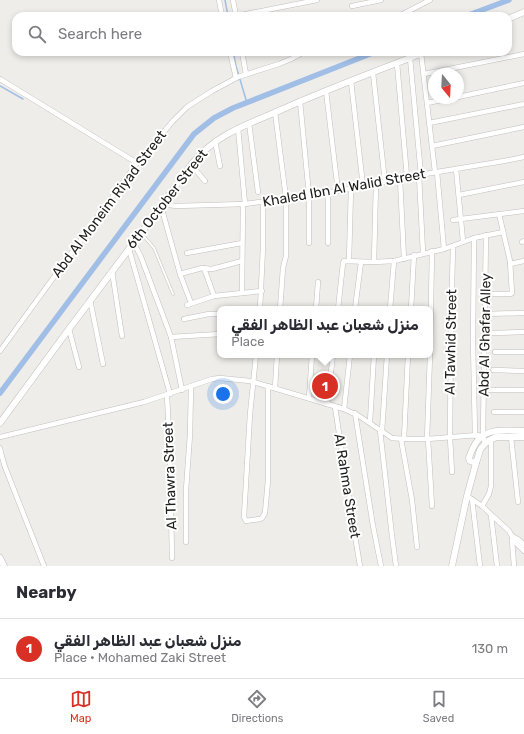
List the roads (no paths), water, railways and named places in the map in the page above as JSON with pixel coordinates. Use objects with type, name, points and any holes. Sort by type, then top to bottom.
[{"type":"main road","points":[[512,17],[524,12]]},
{"type":"main road","name":"6th October Street","points":[[0,423],[191,164],[202,152],[215,141],[249,123],[300,101],[415,56]]},
{"type":"main road","points":[[476,463],[470,461],[469,458],[476,442],[482,436],[496,430],[524,431]]},
{"type":"main road","points":[[452,566],[470,497],[476,463],[480,450],[485,443],[491,439],[501,436],[524,437]]},
{"type":"main road","points":[[0,558],[4,566]]},
{"type":"street","points":[[219,0],[221,12]]},
{"type":"street","points":[[233,0],[235,12]]},
{"type":"street","points":[[256,12],[317,0]]},
{"type":"street","points":[[352,6],[381,0]]},
{"type":"street","points":[[407,12],[430,0]]},
{"type":"street","points":[[424,74],[524,54]]},
{"type":"street","points":[[231,56],[237,78]]},
{"type":"street","points":[[243,56],[246,74]]},
{"type":"street","name":"Abd Al Moneim Riyad Street","points":[[0,351],[137,163],[169,124],[187,107],[212,91],[246,74],[285,62],[296,56]]},
{"type":"street","points":[[423,56],[429,123],[444,248]]},
{"type":"street","points":[[410,58],[420,175],[423,253]]},
{"type":"street","points":[[397,63],[407,177]]},
{"type":"street","points":[[373,73],[385,182]]},
{"type":"street","points":[[0,80],[137,163]]},
{"type":"street","points":[[351,81],[363,186]]},
{"type":"street","points":[[464,96],[524,84]]},
{"type":"street","points":[[326,91],[338,191]]},
{"type":"street","points":[[300,101],[309,195],[309,243]]},
{"type":"street","points":[[429,123],[524,104]]},
{"type":"street","points":[[275,112],[286,198],[286,256],[282,268],[280,306]]},
{"type":"street","points":[[249,123],[258,192]]},
{"type":"street","points":[[432,146],[524,127]]},
{"type":"street","points":[[238,128],[244,204],[242,293]]},
{"type":"street","points":[[215,141],[220,166]]},
{"type":"street","name":"Khaled Ibn Al Walid Street","points":[[162,205],[244,204],[263,202],[328,193],[407,177],[524,157]]},
{"type":"street","points":[[191,164],[205,181]]},
{"type":"street","points":[[456,169],[463,241]]},
{"type":"street","points":[[400,179],[404,259]]},
{"type":"street","points":[[459,195],[524,182]]},
{"type":"street","points":[[374,262],[376,184]]},
{"type":"street","points":[[348,260],[351,189]]},
{"type":"street","points":[[328,193],[328,243]]},
{"type":"street","points":[[260,306],[262,292],[263,202]]},
{"type":"street","points":[[162,205],[189,304],[214,296],[262,292]]},
{"type":"street","points":[[453,220],[524,210]]},
{"type":"street","points":[[485,294],[512,293],[510,264],[499,214]]},
{"type":"street","points":[[338,306],[344,261],[394,261],[453,246],[474,238],[504,232]]},
{"type":"street","name":"Abd Al Ghafar Alley","points":[[482,436],[486,235]]},
{"type":"street","points":[[474,238],[473,341],[475,436]]},
{"type":"street","points":[[134,243],[141,257],[171,337],[182,390]]},
{"type":"street","points":[[187,253],[242,244]]},
{"type":"street","name":"Al Tawhid Street","points":[[452,472],[450,438],[453,246]]},
{"type":"street","name":"Al Thawra Street","points":[[129,249],[169,394],[172,558]]},
{"type":"street","points":[[431,306],[432,251]]},
{"type":"street","points":[[411,306],[414,256]]},
{"type":"street","points":[[180,274],[204,268],[212,269],[242,261]]},
{"type":"street","points":[[390,306],[394,261]]},
{"type":"street","points":[[510,264],[524,261]]},
{"type":"street","points":[[355,306],[360,262]]},
{"type":"street","points":[[204,268],[214,296]]},
{"type":"street","points":[[112,271],[122,336]]},
{"type":"street","points":[[316,306],[318,282]]},
{"type":"street","points":[[90,300],[103,364]]},
{"type":"street","points":[[485,314],[524,312]]},
{"type":"street","points":[[184,319],[217,314]]},
{"type":"street","points":[[69,329],[78,368]]},
{"type":"street","points":[[493,333],[524,332]]},
{"type":"street","points":[[171,337],[217,334]]},
{"type":"street","points":[[495,352],[524,352]]},
{"type":"street","points":[[256,358],[250,414],[244,517],[246,521],[260,519],[265,513],[268,480],[268,386]]},
{"type":"street","points":[[275,388],[277,358]]},
{"type":"street","points":[[309,398],[312,358]]},
{"type":"street","points":[[327,404],[333,358]]},
{"type":"street","points":[[344,409],[350,358]]},
{"type":"street","points":[[370,422],[374,358]]},
{"type":"street","points":[[387,358],[381,431],[396,566]]},
{"type":"street","points":[[408,358],[403,439],[417,547]]},
{"type":"street","points":[[430,358],[428,439],[432,506]]},
{"type":"street","points":[[493,370],[524,371]]},
{"type":"street","points":[[0,437],[144,402],[217,378],[248,380],[344,409],[370,422],[392,438],[428,439],[482,436],[485,443]]},
{"type":"street","points":[[186,542],[186,490],[190,434],[191,387]]},
{"type":"street","points":[[484,390],[524,390]]},
{"type":"street","name":"Al Rahma Street","points":[[336,407],[352,523],[360,566]]},
{"type":"street","points":[[494,412],[524,412]]},
{"type":"street","points":[[355,414],[381,566]]},
{"type":"street","points":[[511,437],[518,502]]},
{"type":"street","points":[[482,506],[489,494],[491,486],[491,439]]},
{"type":"street","points":[[0,448],[0,453],[5,467],[44,566]]},
{"type":"street","points":[[470,497],[509,531],[516,543],[524,551]]},
{"type":"street","points":[[470,497],[480,566]]},
{"type":"street","points":[[491,515],[497,566]]},
{"type":"street","points":[[512,536],[524,545]]},
{"type":"street","points":[[512,536],[514,566]]},
{"type":"lane","points":[[141,233],[152,244],[173,294]]},
{"type":"waterway","points":[[225,0],[227,12]]},
{"type":"waterway","points":[[477,12],[509,0]]},
{"type":"waterway","points":[[234,56],[247,103]]},
{"type":"waterway","points":[[0,393],[194,134],[214,118],[233,108],[365,56]]},
{"type":"waterway","points":[[0,86],[23,99]]},
{"type":"place","name":"منزل شعبان عبد الظاهر الفقي","points":[[325,386]]}]
